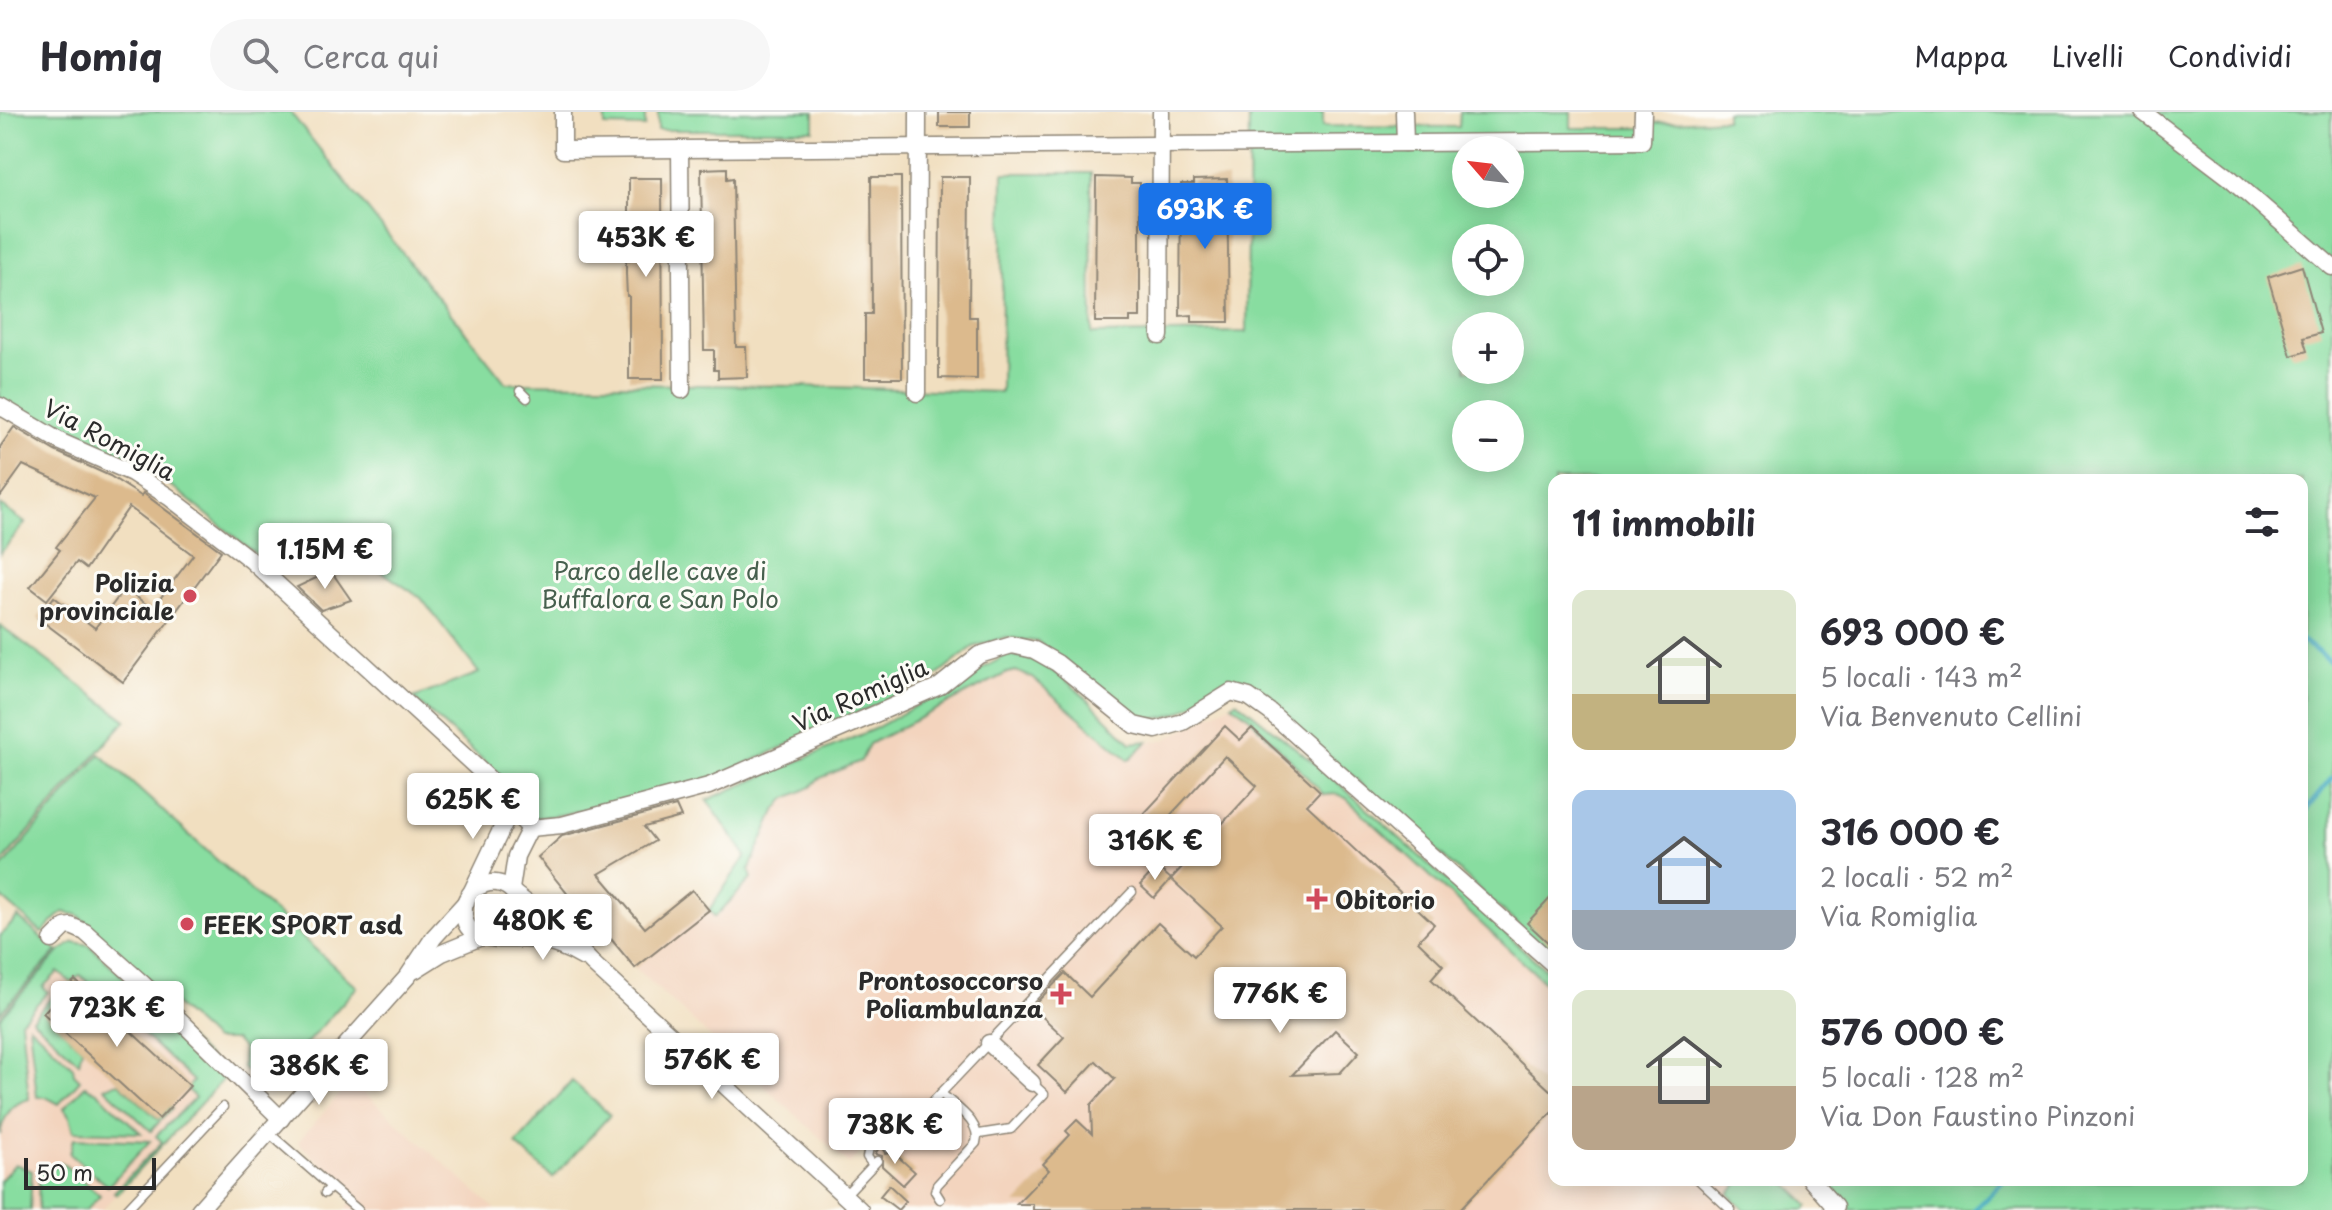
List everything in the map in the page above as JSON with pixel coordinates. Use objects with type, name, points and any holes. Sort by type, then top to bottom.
[{"type":"street","points":[[563,112],[563,150],[1642,141],[1643,112]]},
{"type":"street","points":[[917,393],[918,112]]},
{"type":"street","points":[[1160,336],[1161,112]]},
{"type":"street","points":[[1404,112],[1405,143]]},
{"type":"street","points":[[2143,112],[2230,178],[2332,267]]},
{"type":"street","points":[[680,149],[682,390]]},
{"type":"street","name":"Via Romiglia","points":[[0,406],[61,442],[132,473],[169,497],[252,561],[499,788],[511,809],[530,828],[562,825],[709,786],[940,686],[979,655],[1012,645],[1034,650],[1057,663],[1134,725],[1156,730],[1183,722],[1231,692],[1249,697],[1282,722],[1548,960]]},
{"type":"street","points":[[481,937],[468,927],[465,919],[469,896],[511,809]]},
{"type":"street","points":[[499,939],[514,929],[519,921],[521,912],[514,892],[516,856],[530,828]]},
{"type":"street","points":[[199,1210],[408,976],[434,937],[469,896],[487,883],[503,885],[557,926],[592,963],[860,1210]]},
{"type":"street","points":[[52,940],[65,927],[77,926],[85,932],[143,984],[281,1119]]},
{"type":"street","points":[[408,976],[442,953],[481,937],[548,943],[592,963]]},
{"type":"street","points":[[989,1043],[1032,1083]]},
{"type":"street","points":[[1816,1186],[1833,1209]]},
{"type":"lane","points":[[889,1148],[1132,892]]},
{"type":"lane","points":[[979,1134],[1011,1129],[1044,1094],[1032,1083]]},
{"type":"lane","points":[[940,1199],[935,1191],[937,1185],[976,1143],[979,1134],[976,1126],[941,1093]]},
{"type":"lane","points":[[126,1210],[223,1107]]},
{"type":"lane","points":[[269,1133],[295,1162],[358,1210]]},
{"type":"lane","points":[[845,1195],[875,1163],[867,1157],[870,1143],[863,1137]]},
{"type":"lane","points":[[1705,1186],[1731,1210]]},
{"type":"shaded area","points":[[1007,655],[1054,670],[1131,743],[1165,740],[1237,701],[1548,972],[1548,1186],[1790,1186],[1809,1206],[1805,1210],[895,1210],[880,1196],[896,1178],[871,1156],[882,1142],[876,1137],[849,1164],[635,968],[709,910],[746,857],[707,800],[874,729]]},
{"type":"shaded area","points":[[74,942],[82,942],[227,1075],[102,1210],[0,1210],[0,1017],[59,952]]},
{"type":"shaded area","points":[[351,1081],[496,1210],[345,1210],[356,1197],[298,1142]]},
{"type":"green space","name":"Parco delle cave di Buffalora e San Polo","points":[[0,112],[290,112],[506,383],[1001,392],[1003,173],[1091,173],[1092,334],[1247,332],[1249,112],[1323,112],[1323,126],[1459,127],[1460,112],[1571,112],[1571,128],[1642,128],[1652,127],[1653,123],[1726,119],[1726,112],[2332,112],[2332,1210],[1852,1210],[1827,1186],[2308,1186],[2308,474],[1548,474],[1548,953],[1391,809],[1250,689],[1225,684],[1174,714],[1139,717],[1038,642],[1006,637],[973,647],[933,679],[708,781],[560,815],[533,818],[515,804],[500,775],[413,698],[479,673],[421,598],[310,524],[266,562],[174,488],[136,465],[65,436],[0,403]]},
{"type":"green space","points":[[605,112],[645,112],[645,127],[605,126]]},
{"type":"green space","points":[[658,112],[814,112],[814,130],[658,130]]},
{"type":"green space","points":[[0,505],[25,523],[0,554]]},
{"type":"green space","points":[[0,625],[126,720],[0,865]]},
{"type":"green space","points":[[1007,655],[1025,658],[1059,675],[1131,743],[1148,741],[1129,760],[1033,678],[1016,671],[1007,673],[869,744],[861,761],[818,779],[811,787],[785,799],[774,813],[749,870],[752,878],[715,917],[709,910],[746,856],[707,800],[874,729]]},
{"type":"green space","points":[[1237,701],[1335,780],[1548,972],[1548,985],[1346,798],[1337,794],[1324,795],[1248,716],[1232,704]]},
{"type":"green space","name":"FEEK SPORT asd","points":[[100,754],[357,987],[268,1086],[262,1085],[242,1067],[243,1049],[235,1040],[214,1040],[78,915],[63,912],[42,933],[0,896],[0,870]]},
{"type":"green space","points":[[18,917],[57,951],[0,1013],[0,936]]},
{"type":"green space","points":[[74,942],[89,945],[227,1075],[117,1194],[114,1192],[162,1142],[156,1136],[195,1098],[187,1089],[193,1081],[80,975],[72,983],[58,972],[43,987],[48,992],[21,1021],[29,1099],[9,1112],[0,1135],[0,1017],[59,952]]},
{"type":"green space","points":[[53,996],[56,999],[44,1013],[82,1048],[79,1062],[32,1019]]},
{"type":"green space","points":[[29,1025],[73,1067],[74,1074],[80,1080],[59,1104],[46,1097],[37,1097]]},
{"type":"green space","points":[[572,1081],[610,1115],[553,1178],[516,1144]]},
{"type":"green space","points":[[119,1083],[158,1119],[170,1106],[172,1108],[151,1131],[104,1087]]},
{"type":"green space","points":[[85,1086],[97,1092],[141,1133],[74,1131],[64,1108]]},
{"type":"green space","points":[[74,1138],[150,1141],[108,1186],[70,1154]]},
{"type":"green space","points":[[61,1162],[100,1195],[86,1210],[38,1210],[39,1171],[51,1169]]},
{"type":"green space","points":[[15,1164],[32,1171],[30,1210],[0,1210],[0,1181]]},
{"type":"green space","points":[[1736,1186],[1790,1186],[1809,1206],[1805,1210],[1745,1210],[1729,1194]]},
{"type":"building","points":[[939,112],[970,112],[970,127],[939,127]]},
{"type":"building","points":[[727,168],[727,179],[733,178],[736,347],[746,347],[747,377],[718,378],[718,370],[714,370],[714,350],[704,350],[701,169]]},
{"type":"building","points":[[871,177],[901,177],[902,378],[865,378],[865,314],[872,314]]},
{"type":"building","points":[[940,177],[970,177],[969,317],[977,317],[977,379],[939,378]]},
{"type":"building","points":[[1096,177],[1131,178],[1131,183],[1140,183],[1140,317],[1130,317],[1130,322],[1095,322]]},
{"type":"building","points":[[629,178],[662,178],[663,379],[629,379],[626,261],[629,261]]},
{"type":"building","points":[[1227,179],[1229,322],[1192,322],[1192,315],[1180,316],[1181,184],[1194,184],[1194,180]]},
{"type":"building","points":[[2302,266],[2321,333],[2303,338],[2307,351],[2291,356],[2268,277]]},
{"type":"building","points":[[14,427],[55,451],[110,476],[141,496],[143,493],[221,551],[123,682],[38,618],[54,597],[95,628],[125,588],[152,609],[193,555],[129,507],[86,569],[77,562],[47,600],[30,587],[60,550],[56,547],[95,498],[23,465],[0,497],[0,447]]},
{"type":"building","points":[[331,571],[351,600],[321,610],[297,587]]},
{"type":"building","points":[[1225,726],[1240,740],[1252,728],[1320,791],[1307,805],[1434,924],[1418,941],[1443,965],[1431,979],[1548,1088],[1548,1116],[1459,1210],[1033,1210],[1033,1204],[1016,1204],[1049,1170],[1043,1164],[1070,1135],[1066,1131],[1077,1120],[1092,1134],[1091,1105],[1115,1079],[1096,1061],[1067,1092],[1038,1065],[1064,1037],[1034,1009],[1035,1004],[1065,973],[1090,997],[1158,923],[1194,956],[1222,926],[1171,879],[1257,786],[1225,756],[1132,857],[1117,843]],"holes":[[[1335,1030],[1359,1052],[1340,1073],[1292,1075]]]},
{"type":"building","points":[[676,806],[681,817],[644,827],[655,841],[599,874],[645,928],[692,890],[709,910],[635,968],[602,928],[598,932],[538,857],[562,836]]},
{"type":"building","points":[[1157,867],[1171,879],[1154,898],[1140,885]]},
{"type":"building","points":[[1548,900],[1548,942],[1527,923]]},
{"type":"building","points":[[75,980],[190,1086],[159,1119],[43,1013]]},
{"type":"building","points":[[883,1142],[885,1154],[894,1153],[915,1172],[903,1185],[882,1166],[882,1156],[875,1154]]},
{"type":"building","points":[[889,1185],[906,1201],[898,1210],[880,1196]]},
{"type":"waterway","points":[[2308,645],[2332,663]]},
{"type":"waterway","points":[[2308,808],[2332,778]]},
{"type":"waterway","points":[[1974,1210],[1998,1186]]},
{"type":"place","name":"Polizia provinciale","points":[[190,596]]},
{"type":"place","name":"Obitorio","points":[[1317,899]]},
{"type":"place","name":"FEEK SPORT asd","points":[[187,924]]},
{"type":"place","name":"Prontosoccorso Poliambulanza","points":[[1061,994]]}]
